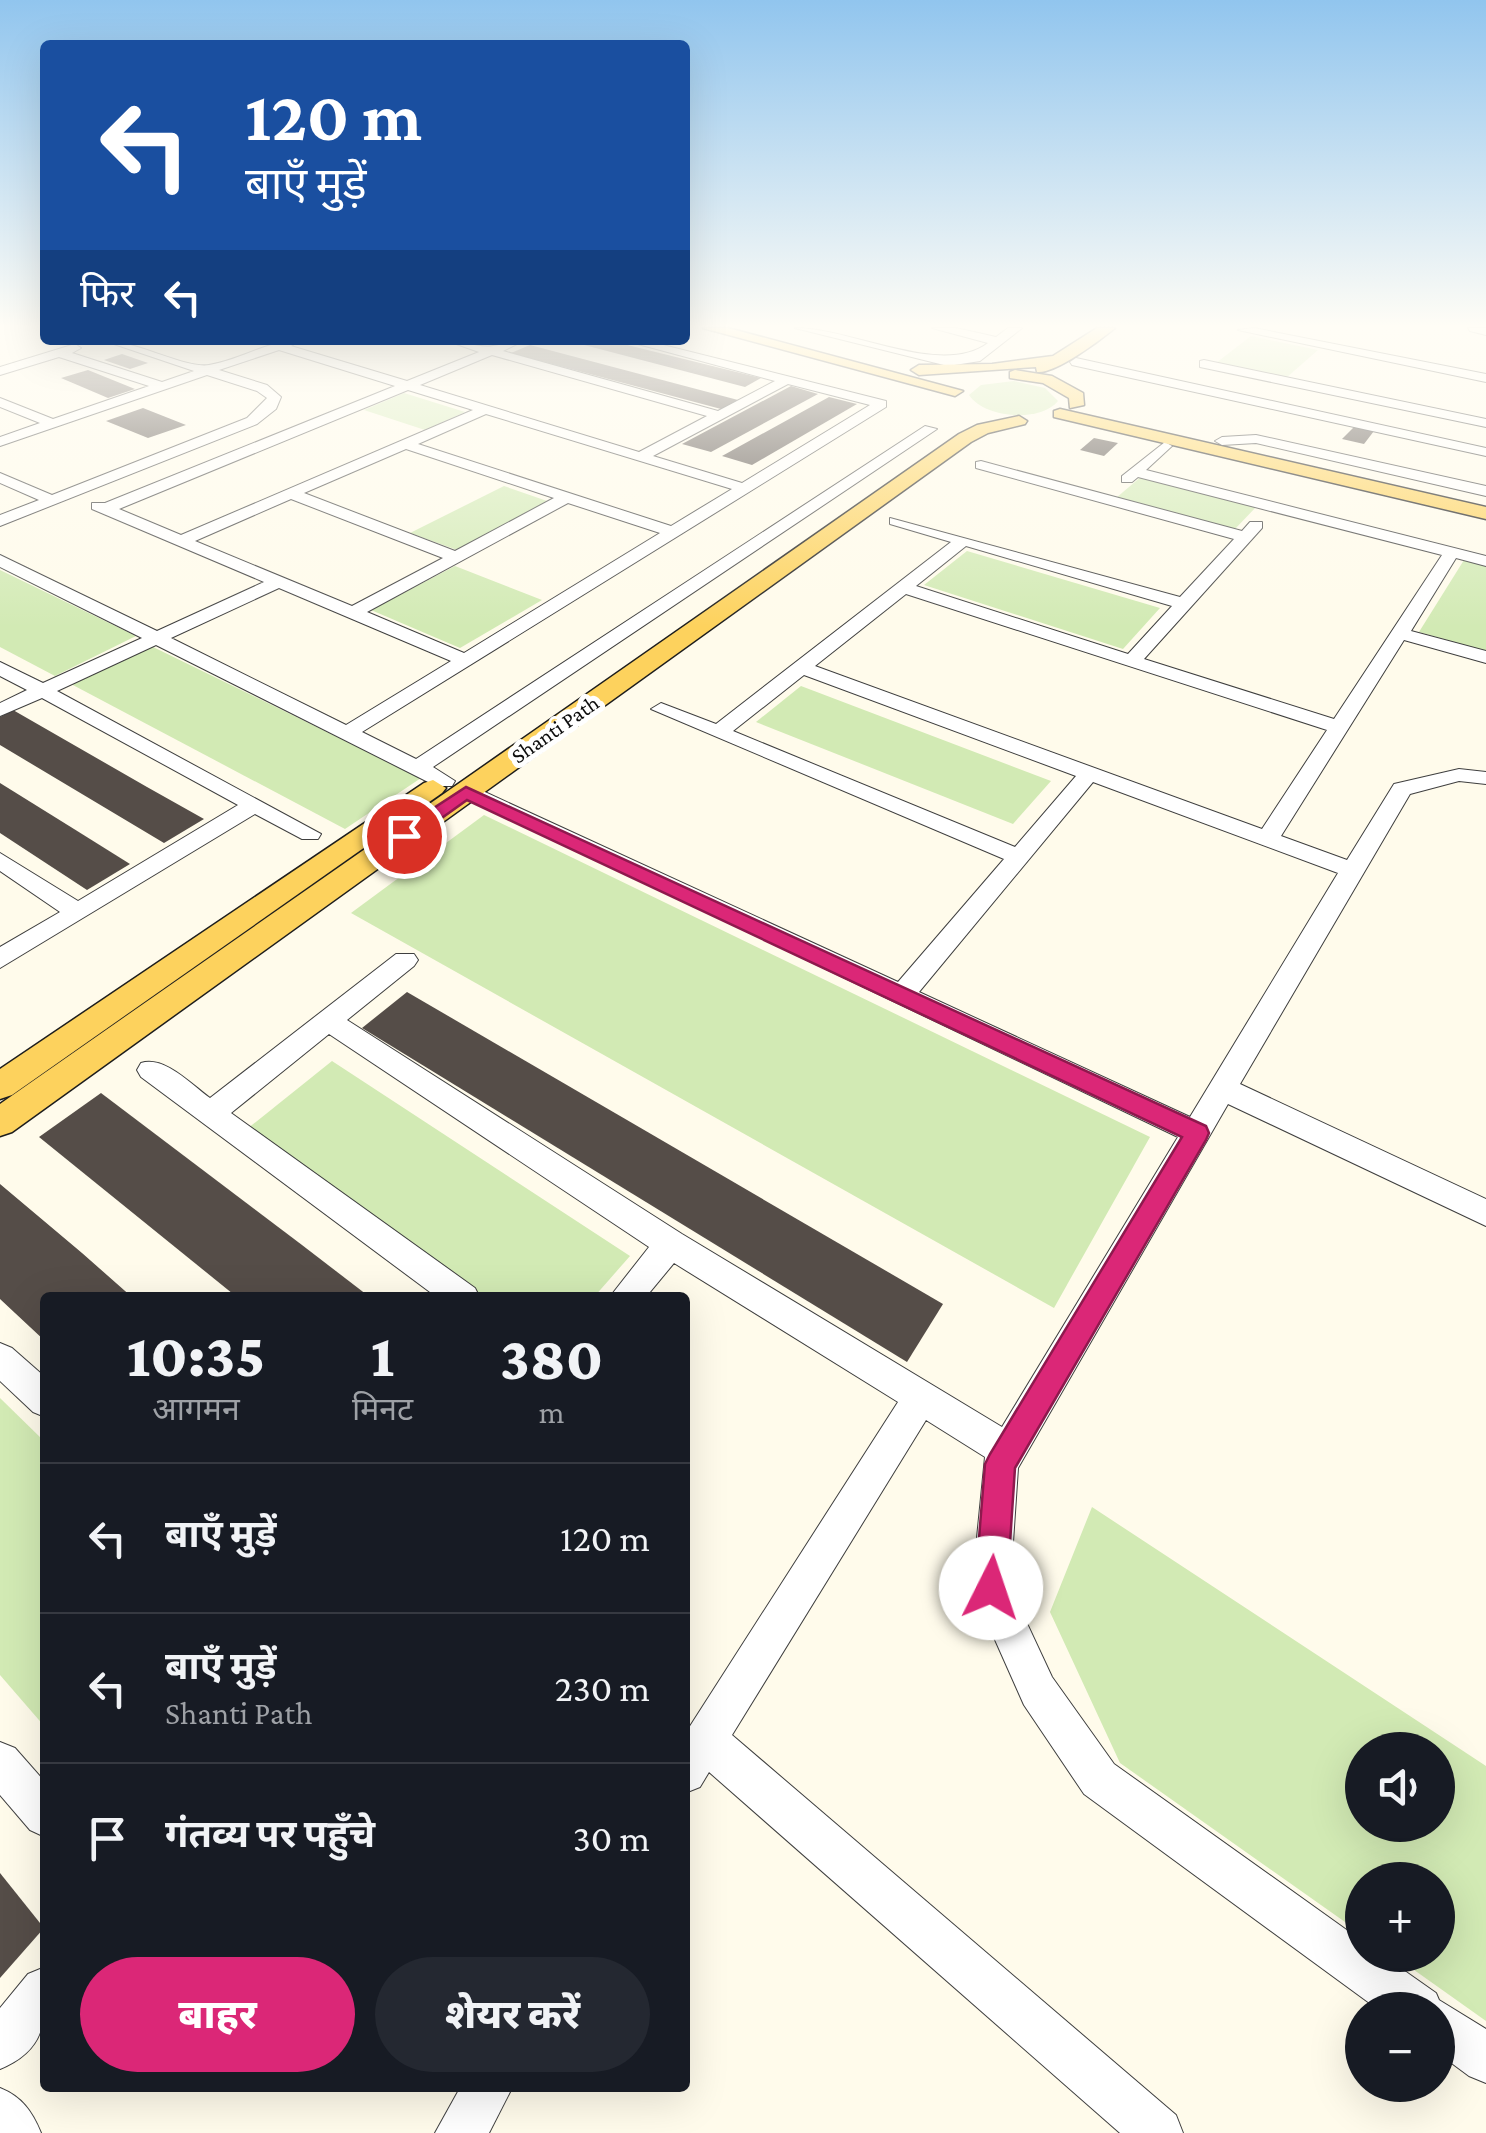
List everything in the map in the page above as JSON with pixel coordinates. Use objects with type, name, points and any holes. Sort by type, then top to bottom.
[{"type":"main road","name":"Shanti Path","points":[[0,1086],[944,428]]},
{"type":"main road","points":[[1154,428],[1486,514]]},
{"type":"main road","points":[[1157,428],[1486,502]]},
{"type":"main road","name":"Shanti Path","points":[[0,1122],[442,780]]},
{"type":"street","points":[[0,442],[41,428]]},
{"type":"street","points":[[0,520],[235,428]]},
{"type":"street","points":[[105,509],[304,428]]},
{"type":"street","points":[[181,541],[443,428]]},
{"type":"street","points":[[547,428],[744,488]]},
{"type":"street","points":[[640,456],[694,428]]},
{"type":"street","points":[[347,733],[843,428]]},
{"type":"street","points":[[1376,428],[1486,452]]},
{"type":"street","points":[[442,780],[930,429]]},
{"type":"street","points":[[1222,442],[1258,436],[1486,492]]},
{"type":"street","points":[[405,444],[672,532]]},
{"type":"street","points":[[1102,498],[1165,446]]},
{"type":"street","points":[[981,465],[1245,537]]},
{"type":"street","points":[[1135,472],[1486,561]]},
{"type":"street","points":[[0,478],[105,509],[465,660]]},
{"type":"street","points":[[290,494],[456,557]]},
{"type":"street","points":[[352,613],[568,498]]},
{"type":"street","points":[[1132,661],[1273,507]]},
{"type":"street","points":[[896,521],[1184,604]]},
{"type":"street","points":[[718,733],[964,540]]},
{"type":"street","points":[[1267,839],[1452,552]]},
{"type":"street","points":[[0,560],[442,780],[1197,1133]]},
{"type":"street","points":[[0,710],[278,582]]},
{"type":"street","points":[[904,588],[1341,728]]},
{"type":"street","points":[[1399,633],[1486,658]]},
{"type":"street","points":[[800,667],[1352,870]]},
{"type":"street","points":[[0,668],[310,834]]},
{"type":"street","points":[[661,709],[1019,857]]},
{"type":"street","points":[[902,996],[1089,774]]},
{"type":"street","points":[[1394,1992],[1099,1779],[1038,1691],[991,1588],[1000,1464],[1402,789],[1459,776],[1486,778]]},
{"type":"street","points":[[0,959],[255,804]]},
{"type":"street","points":[[0,860],[77,912]]},
{"type":"street","points":[[212,1112],[404,960]]},
{"type":"street","points":[[330,1022],[671,1244],[1008,1451]]},
{"type":"street","points":[[151,1070],[456,1292]]},
{"type":"street","points":[[1222,1089],[1486,1213]]},
{"type":"street","points":[[630,1292],[671,1244]]},
{"type":"street","points":[[0,1359],[40,1395]]},
{"type":"street","points":[[920,1398],[695,1756],[1158,2133]]},
{"type":"street","points":[[0,1763],[40,1809]]},
{"type":"street","points":[[0,2045],[40,1997]]},
{"type":"street","points":[[1455,2036],[1486,2059]]},
{"type":"street","points":[[460,2133],[486,2092]]},
{"type":"street","points":[[0,2113],[16,2133]]},
{"type":"green space","points":[[1142,476],[1257,506],[1234,530],[1116,498]]},
{"type":"green space","points":[[504,486],[550,502],[457,550],[410,533]]},
{"type":"green space","points":[[967,551],[1160,608],[1123,649],[924,585]]},
{"type":"green space","points":[[1464,560],[1486,565],[1486,651],[1419,632]]},
{"type":"green space","points":[[455,566],[542,600],[460,648],[371,610]]},
{"type":"green space","points":[[0,570],[136,636],[55,676],[0,647]]},
{"type":"green space","points":[[149,645],[421,778],[345,829],[71,684]]},
{"type":"green space","points":[[801,686],[1051,781],[1013,824],[756,722]]},
{"type":"green space","points":[[484,815],[1150,1137],[1054,1308],[351,913]]},
{"type":"green space","points":[[332,1061],[630,1256],[598,1292],[462,1292],[242,1133]]},
{"type":"green space","points":[[0,1398],[40,1437],[40,1721],[0,1675]]},
{"type":"green space","points":[[1092,1507],[1434,1732],[1345,1732],[1345,1842],[1455,1842],[1455,1746],[1486,1766],[1486,2021],[1455,1999],[1455,1992],[1445,1992],[1417,1972],[1455,1972],[1455,1862],[1345,1862],[1345,1922],[1120,1763],[1050,1612]]},
{"type":"building","points":[[122,428],[179,428],[148,438]]},
{"type":"building","points":[[713,428],[756,428],[711,452],[682,444]]},
{"type":"building","points":[[774,428],[816,428],[752,465],[722,456]]},
{"type":"building","points":[[1353,428],[1374,431],[1364,444],[1342,439]]},
{"type":"building","points":[[1094,438],[1118,443],[1104,456],[1080,450]]},
{"type":"building","points":[[13,710],[204,819],[164,843],[0,745],[0,717]]},
{"type":"building","points":[[0,783],[130,864],[87,890],[0,833]]},
{"type":"building","points":[[407,992],[943,1304],[907,1362],[362,1028]]},
{"type":"building","points":[[101,1093],[363,1292],[231,1292],[39,1137]]},
{"type":"building","points":[[0,1184],[126,1292],[40,1292],[40,1336],[0,1299]]},
{"type":"building","points":[[0,1873],[40,1923],[40,1933],[0,1978]]},
{"type":"route","points":[[404,836],[466,792],[1197,1133],[1000,1464],[991,1588]]}]
